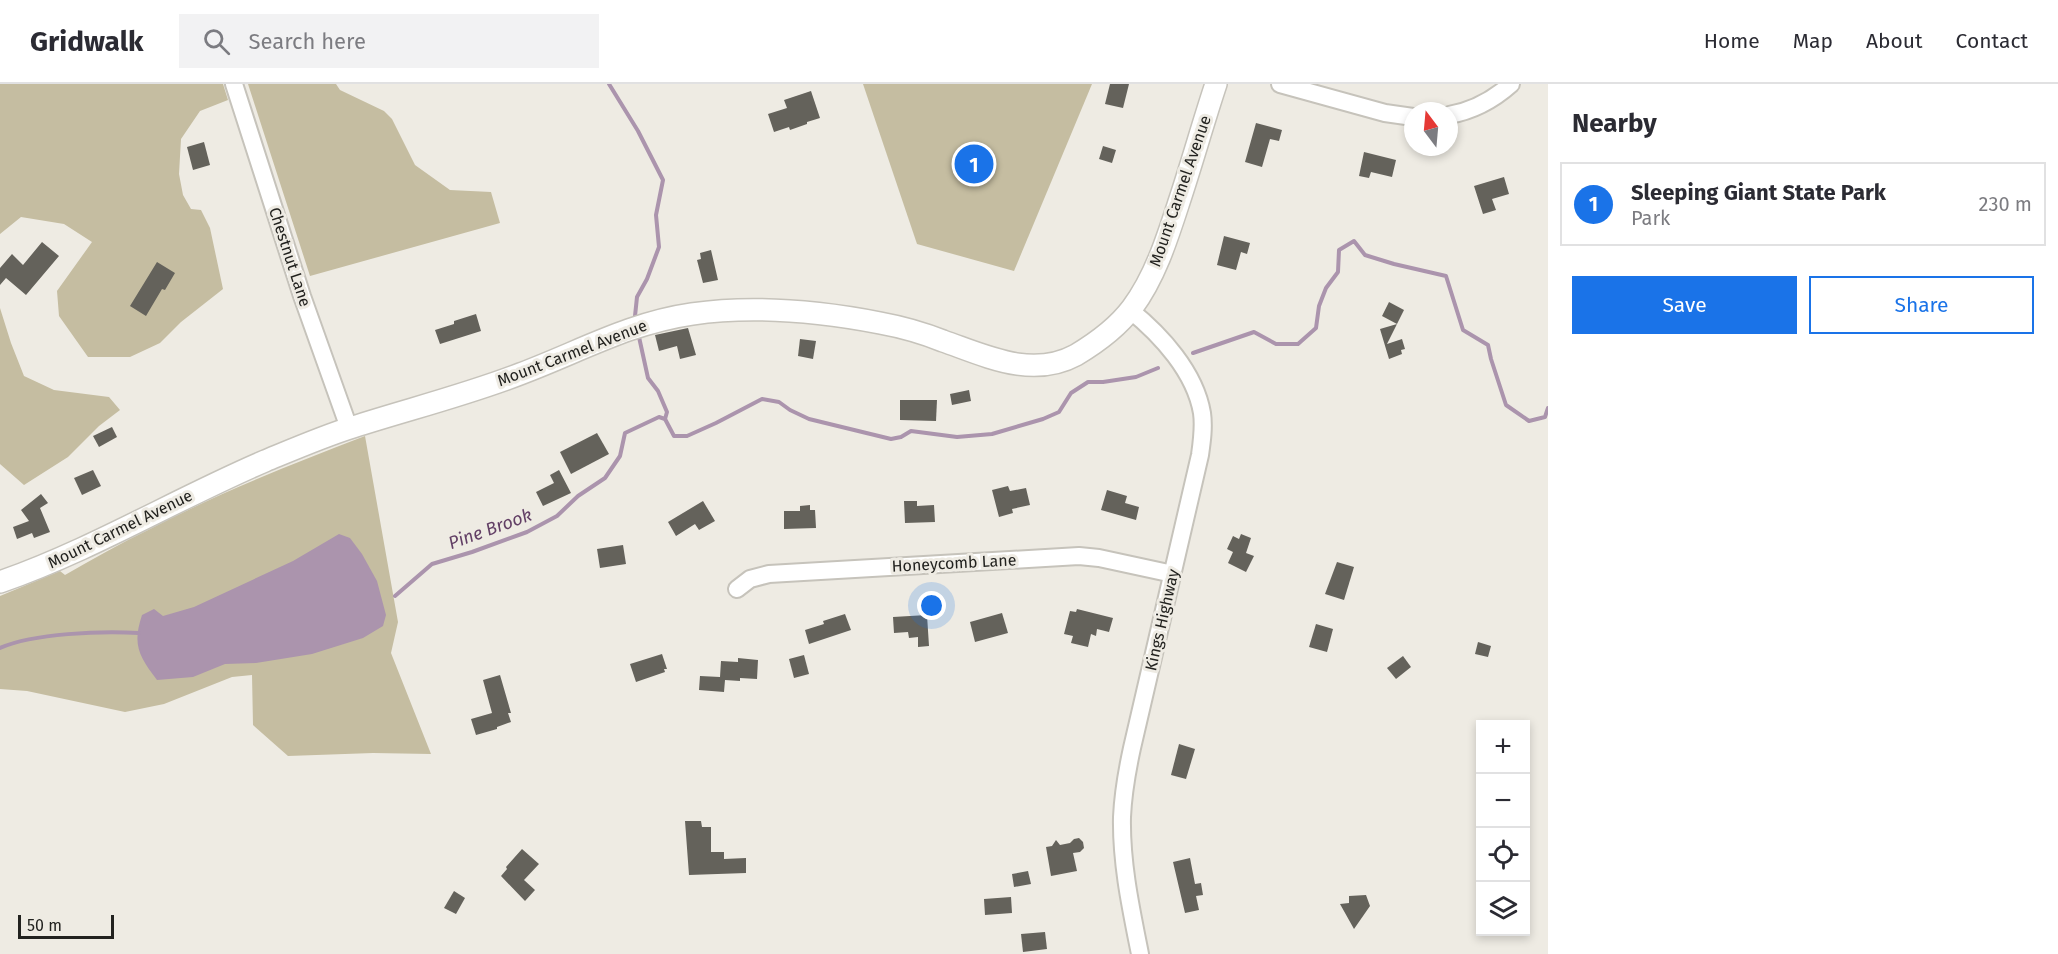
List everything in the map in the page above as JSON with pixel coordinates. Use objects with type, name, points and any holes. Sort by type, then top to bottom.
[{"type":"main road","name":"Mount Carmel Avenue","points":[[0,582],[76,551],[229,476],[349,428],[493,384],[630,328],[692,314],[764,309],[839,316],[908,330],[1005,362],[1025,366],[1053,364],[1076,354],[1117,325],[1130,310],[1156,266],[1170,230],[1216,84]]},
{"type":"street","name":"Chestnut Lane","points":[[234,84],[302,296],[349,428]]},
{"type":"street","points":[[1280,84],[1385,113],[1404,116]]},
{"type":"street","points":[[1458,113],[1472,109],[1498,95],[1510,84]]},
{"type":"street","name":"Kings Highway","points":[[1130,310],[1146,323],[1182,366],[1196,391],[1202,412],[1203,435],[1134,739],[1124,793],[1123,855],[1140,954]]},
{"type":"street","name":"Honeycomb Lane","points":[[737,589],[750,579],[770,574],[1079,556],[1173,574]]},
{"type":"shaded area","points":[[0,84],[223,84],[228,100],[200,111],[181,139],[179,174],[183,195],[191,209],[201,210],[210,228],[223,289],[181,322],[160,343],[130,357],[88,357],[59,316],[57,291],[92,242],[64,224],[21,217],[0,234]]},
{"type":"shaded area","points":[[248,84],[336,84],[340,90],[384,111],[392,119],[415,165],[450,190],[491,192],[500,223],[310,276]]},
{"type":"shaded area","points":[[863,84],[1092,84],[1014,271],[917,244]]},
{"type":"shaded area","points":[[0,308],[24,376],[54,390],[109,397],[120,410],[99,426],[68,457],[24,485],[0,464]]},
{"type":"shaded area","points":[[365,436],[398,622],[391,653],[431,754],[373,753],[288,756],[253,725],[252,675],[232,677],[164,704],[125,712],[27,691],[0,689],[0,596],[60,571],[65,575],[202,503]]},
{"type":"shaded area","points":[[339,534],[350,538],[377,581],[386,615],[383,626],[363,638],[312,654],[256,663],[225,664],[193,677],[157,680],[139,650],[138,634],[142,615],[154,609],[163,616],[194,607],[293,561]]},
{"type":"building","points":[[1110,84],[1129,84],[1123,108],[1105,104]]},
{"type":"building","points":[[811,91],[820,118],[790,130],[789,127],[774,132],[768,114],[787,108],[784,100]]},
{"type":"building","points":[[1256,123],[1282,130],[1279,141],[1270,139],[1262,167],[1245,162]]},
{"type":"building","points":[[204,142],[210,165],[193,170],[187,147]]},
{"type":"building","points":[[1103,146],[1116,150],[1112,163],[1099,159]]},
{"type":"building","points":[[1364,152],[1396,160],[1392,177],[1371,172],[1369,178],[1359,176]]},
{"type":"building","points":[[1504,177],[1509,194],[1492,199],[1496,210],[1483,214],[1474,186]]},
{"type":"building","points":[[1224,236],[1250,243],[1247,254],[1241,252],[1236,270],[1217,265]]},
{"type":"building","points":[[42,242],[59,256],[26,295],[6,278],[0,285],[0,268],[12,254],[23,265]]},
{"type":"building","points":[[711,250],[718,280],[703,283],[697,260],[701,259],[700,253]]},
{"type":"building","points":[[157,262],[175,273],[165,290],[162,289],[146,316],[130,306]]},
{"type":"building","points":[[1389,302],[1404,310],[1397,324],[1382,316]]},
{"type":"building","points":[[476,314],[481,331],[440,344],[435,330]]},
{"type":"building","points":[[1397,324],[1387,344],[1402,339],[1405,349],[1401,350],[1402,354],[1389,359],[1380,329]]},
{"type":"building","points":[[688,328],[696,355],[680,359],[677,346],[659,351],[655,335]]},
{"type":"building","points":[[800,339],[816,341],[813,359],[798,356]]},
{"type":"building","points":[[969,390],[971,401],[952,405],[950,394]]},
{"type":"building","points":[[900,400],[937,400],[936,421],[900,420]]},
{"type":"building","points":[[112,427],[117,437],[99,447],[93,436]]},
{"type":"building","points":[[597,433],[609,454],[571,474],[560,452]]},
{"type":"building","points":[[93,470],[101,486],[82,495],[74,478]]},
{"type":"building","points":[[559,470],[571,493],[543,506],[536,492],[554,483],[550,475]]},
{"type":"building","points":[[1008,486],[1010,491],[1026,488],[1030,505],[1012,509],[1013,513],[999,517],[992,490]]},
{"type":"building","points":[[1107,490],[1127,496],[1125,503],[1139,507],[1136,520],[1101,510]]},
{"type":"building","points":[[41,494],[48,503],[40,508],[50,532],[34,538],[32,533],[17,539],[13,527],[29,521],[21,510]]},
{"type":"building","points":[[703,501],[715,521],[699,530],[695,524],[676,536],[668,522]]},
{"type":"building","points":[[904,501],[917,501],[917,506],[934,505],[935,522],[905,523]]},
{"type":"building","points":[[810,505],[810,510],[815,510],[816,528],[784,529],[784,511],[800,511],[800,506]]},
{"type":"building","points":[[1241,534],[1251,538],[1246,553],[1254,556],[1246,572],[1228,563],[1233,552],[1227,549],[1233,536],[1239,539]]},
{"type":"building","points":[[623,545],[626,564],[600,568],[597,549]]},
{"type":"building","points":[[1337,562],[1354,567],[1344,600],[1325,594]]},
{"type":"building","points":[[1077,609],[1113,618],[1109,632],[1097,629],[1096,636],[1091,634],[1088,647],[1071,643],[1073,636],[1064,634],[1070,611],[1076,612]]},
{"type":"building","points":[[1002,613],[1008,633],[975,642],[970,622]]},
{"type":"building","points":[[845,614],[851,630],[809,644],[805,630]]},
{"type":"building","points":[[927,615],[929,646],[918,647],[918,637],[909,638],[908,632],[894,633],[893,617]]},
{"type":"building","points":[[1316,624],[1333,629],[1327,652],[1309,647]]},
{"type":"building","points":[[1478,642],[1491,646],[1488,657],[1475,654]]},
{"type":"building","points":[[662,654],[667,669],[664,669],[665,672],[636,682],[630,664]]},
{"type":"building","points":[[804,655],[809,674],[794,678],[789,659]]},
{"type":"building","points":[[1403,656],[1411,667],[1396,679],[1387,668]]},
{"type":"building","points":[[738,658],[758,660],[757,679],[725,680],[724,692],[699,690],[700,676],[720,677],[721,661],[738,662]]},
{"type":"building","points":[[500,675],[511,713],[508,713],[511,722],[476,735],[471,719],[492,713],[483,680]]},
{"type":"building","points":[[1179,744],[1195,749],[1186,779],[1171,775]]},
{"type":"building","points":[[685,821],[701,821],[702,827],[711,827],[711,852],[724,852],[724,859],[746,858],[746,873],[689,875]]},
{"type":"building","points":[[1079,838],[1084,848],[1080,852],[1073,853],[1077,871],[1051,876],[1046,847],[1052,846],[1056,840],[1060,845]]},
{"type":"building","points":[[522,849],[539,864],[524,880],[535,890],[525,901],[501,876]]},
{"type":"building","points":[[1190,858],[1195,884],[1201,883],[1203,895],[1196,896],[1199,910],[1185,913],[1173,862]]},
{"type":"building","points":[[1028,871],[1031,884],[1014,887],[1012,874]]},
{"type":"building","points":[[454,891],[465,898],[456,914],[444,908]]},
{"type":"building","points":[[1366,895],[1370,906],[1354,929],[1340,904],[1349,903],[1349,896]]},
{"type":"building","points":[[1011,897],[1012,913],[985,915],[984,899]]},
{"type":"building","points":[[1045,932],[1047,949],[1023,952],[1021,934]]},
{"type":"waterway","points":[[609,84],[638,131],[663,180],[656,215],[659,247],[647,279],[637,297],[635,316]]},
{"type":"waterway","name":"Pine Brook","points":[[1193,353],[1254,332],[1276,344],[1298,344],[1316,328],[1319,306],[1326,288],[1338,272],[1339,250],[1354,241],[1365,255],[1446,276],[1463,330],[1488,345],[1506,405],[1529,421],[1545,417],[1548,408]]},
{"type":"waterway","points":[[639,337],[648,378],[658,391],[667,412],[665,419]]},
{"type":"waterway","name":"Pine Brook","points":[[395,596],[432,564],[527,532],[557,516],[578,496],[605,478],[620,456],[625,433],[659,417],[665,419],[674,436],[687,436],[762,399],[779,402],[809,419],[891,439],[901,437],[911,431],[957,437],[992,434],[1059,412],[1071,393],[1088,382],[1136,377],[1158,368]]},
{"type":"waterway","name":"Pine Brook","points":[[0,648],[49,636],[106,632],[139,633]]},
{"type":"place","name":"Sleeping Giant State Park","points":[[974,164]]}]
